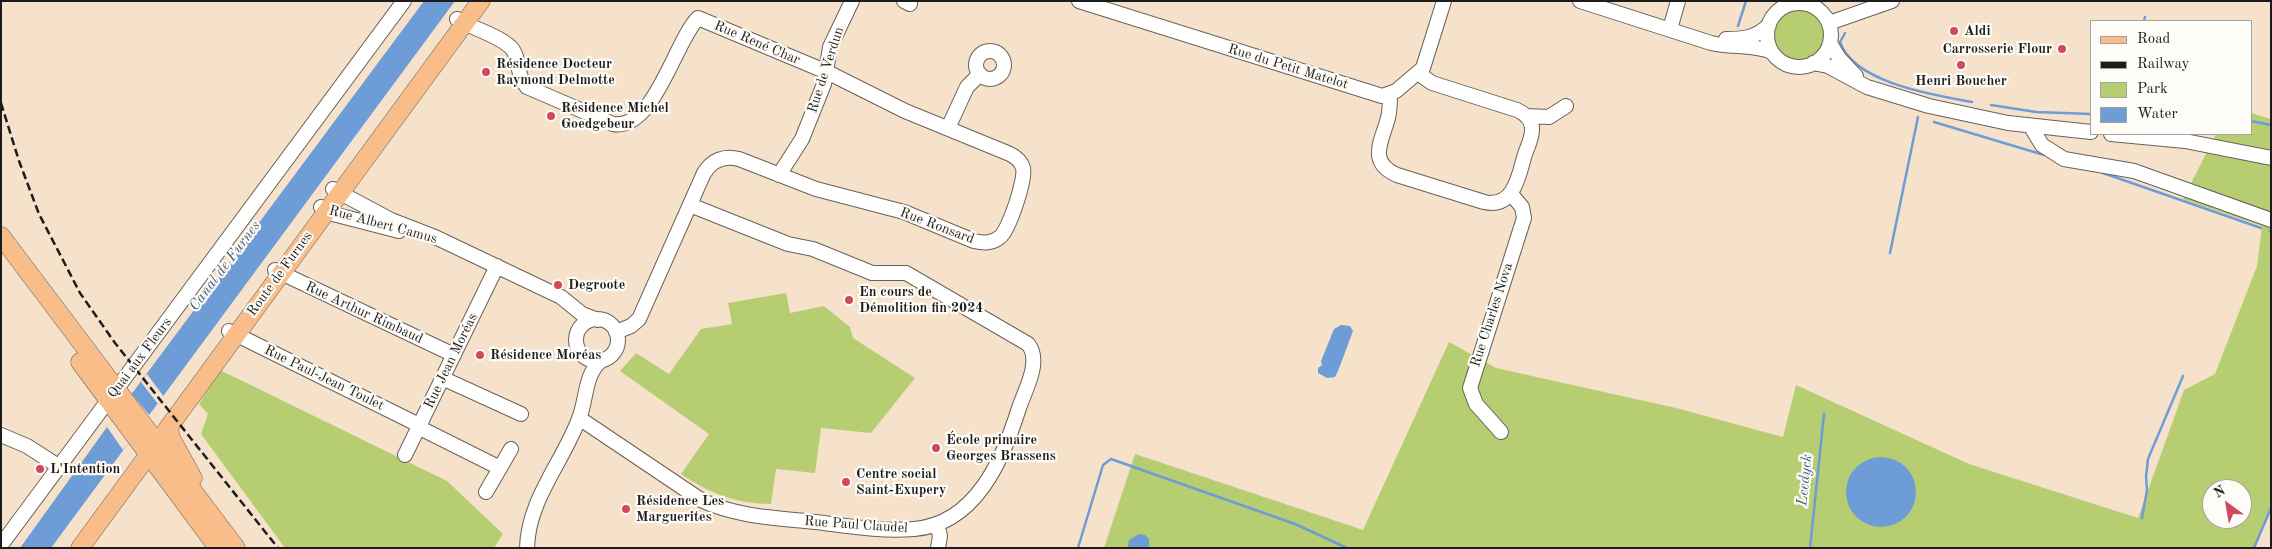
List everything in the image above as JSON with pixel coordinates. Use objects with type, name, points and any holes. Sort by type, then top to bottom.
[{"type":"main road","name":"Route de Furnes","points":[[461,21],[470,1]]},
{"type":"main road","name":"Route de Furnes","points":[[70,548],[233,333],[461,21],[481,1]]},
{"type":"main road","points":[[1,236],[114,399]]},
{"type":"main road","points":[[1,251],[149,446],[215,543]]},
{"type":"main road","name":"Route de Furnes","points":[[80,548],[149,446],[168,428],[233,333]]},
{"type":"main road","points":[[168,428],[206,508]]},
{"type":"main road","points":[[149,446],[206,508],[236,548]]},
{"type":"street","name":"Quai aux Fleurs","points":[[1,545],[58,466],[114,399],[404,1]]},
{"type":"street","name":"Rue de Verdun","points":[[786,177],[822,91],[830,48],[852,1]]},
{"type":"street","name":"Rue du Petit Matelot","points":[[1079,1],[1377,95],[1390,94]]},
{"type":"street","points":[[1418,73],[1432,83],[1514,108],[1526,116],[1532,131],[1516,182],[1510,194],[1502,201],[1488,203],[1388,170],[1381,163],[1378,153],[1390,110],[1390,94],[1418,73],[1426,61],[1444,1]]},
{"type":"street","points":[[1580,1],[1716,44],[1765,49],[1790,65],[1803,66],[1813,63],[1823,56],[1830,43],[1831,33],[1829,23],[1817,5],[1804,3],[1790,3],[1775,14],[1769,25],[1755,36],[1737,39],[1705,36],[1670,28]]},
{"type":"street","points":[[1670,28],[1678,1]]},
{"type":"street","points":[[1829,23],[1892,1]]},
{"type":"street","name":"Rue René Char","points":[[461,21],[511,47],[518,59],[520,77],[527,87],[617,124],[629,123],[639,116],[666,78],[687,32],[698,18],[827,72]]},
{"type":"street","points":[[1769,25],[1768,40],[1772,52]]},
{"type":"street","points":[[1830,43],[1834,52],[1847,67],[1880,92]]},
{"type":"street","points":[[1813,63],[1828,66],[1858,83],[1880,92],[1946,111],[2031,126],[2090,132]]},
{"type":"street","name":"Rue Ronsard","points":[[786,177],[816,189],[904,212],[978,242],[987,243],[996,240],[1003,235],[1007,227],[1022,181],[1021,163],[1010,154],[898,108],[827,72]]},
{"type":"street","points":[[948,128],[967,87],[980,74]]},
{"type":"street","points":[[1526,116],[1549,117],[1566,106]]},
{"type":"street","points":[[2031,126],[2039,142],[2061,158],[2128,169],[2271,220]]},
{"type":"street","points":[[2122,135],[2185,141],[2271,158]]},
{"type":"street","points":[[616,332],[631,326],[639,319],[707,168],[722,158],[739,159],[786,177]]},
{"type":"street","name":"Rue Albert Camus","points":[[336,191],[391,220],[445,242],[553,293],[566,300],[582,314],[598,320]]},
{"type":"street","name":"Rue Charles Nova","points":[[1500,432],[1476,404],[1470,388],[1524,218],[1522,207],[1510,194]]},
{"type":"street","name":"Rue Paul Claudel","points":[[580,414],[601,431],[691,494],[719,507],[762,516],[877,529],[914,529],[937,524],[958,512],[972,500],[998,464],[1015,421],[1034,362],[1033,350],[1022,340],[906,273],[872,273],[817,250],[788,244],[690,205]]},
{"type":"street","name":"Rue Albert Camus","points":[[324,209],[445,242]]},
{"type":"street","name":"Rue Jean Moréas","points":[[405,455],[497,266]]},
{"type":"street","name":"Rue Arthur Rimbaud","points":[[278,272],[454,355]]},
{"type":"street","name":"Rue Albert Camus","points":[[553,293],[573,316],[577,336]]},
{"type":"street","points":[[527,548],[529,528],[534,509],[580,414],[590,373],[602,360],[611,356],[616,349],[618,341],[616,332],[607,322],[598,320],[585,324],[577,336],[583,372],[580,414]]},
{"type":"street","name":"Rue Paul-Jean Toulet","points":[[233,333],[500,468]]},
{"type":"street","points":[[579,350],[588,359],[602,360]]},
{"type":"street","points":[[442,378],[521,414]]},
{"type":"street","points":[[1,434],[27,446],[58,466]]},
{"type":"street","points":[[486,492],[511,449]]},
{"type":"street","points":[[937,524],[940,536],[938,548]]},
{"type":"green space","points":[[1799,7],[1809,9],[1818,15],[1824,24],[1826,34],[1824,44],[1818,53],[1809,59],[1799,61],[1789,59],[1780,53],[1774,44],[1772,34],[1774,24],[1780,15],[1789,9]]},
{"type":"green space","points":[[2252,113],[2271,119],[2271,509],[2255,548],[1104,548],[1135,454],[1363,530],[1449,342],[1496,368],[1676,408],[1783,437],[1796,385],[1969,464],[2138,518],[2184,390],[2215,374],[2257,266],[2262,226],[2183,199],[2215,135],[2252,135]]},
{"type":"green space","points":[[786,293],[790,313],[824,306],[850,327],[853,338],[915,378],[871,433],[821,428],[815,473],[776,469],[771,504],[735,500],[702,487],[681,474],[709,434],[620,371],[636,353],[669,374],[701,329],[732,324],[728,303]]},
{"type":"green space","points":[[220,370],[447,481],[503,534],[494,548],[285,548],[201,434],[208,414],[199,404]]},
{"type":"water","points":[[424,1],[455,1],[51,548],[20,548],[107,427]]},
{"type":"water","points":[[1341,325],[1350,326],[1353,331],[1335,377],[1327,378],[1318,373],[1318,368],[1322,365],[1321,361],[1334,329]]},
{"type":"water","points":[[1881,457],[1894,460],[1906,467],[1913,479],[1916,492],[1913,505],[1906,517],[1894,524],[1881,527],[1868,524],[1856,517],[1849,505],[1846,492],[1849,479],[1856,467],[1868,460]]},
{"type":"water","points":[[1139,534],[1145,535],[1149,539],[1149,548],[1128,548],[1129,540]]},
{"type":"pier","points":[[147,374],[164,397],[158,404],[141,382]]},
{"type":"pier","points":[[132,394],[150,416],[123,450],[107,427]]},
{"type":"waterway","points":[[1738,26],[1746,1]]},
{"type":"waterway","points":[[1845,33],[1840,42],[1848,56],[1861,68],[1897,85],[1972,102]]},
{"type":"waterway","points":[[1991,105],[2036,112],[2090,114]]},
{"type":"waterway","points":[[1890,253],[1918,117]]},
{"type":"waterway","points":[[2252,121],[2271,125]]},
{"type":"waterway","points":[[1934,122],[2044,155]]},
{"type":"waterway","points":[[2103,173],[2261,228]]},
{"type":"waterway","points":[[2142,518],[2147,490],[2148,459],[2183,376]]},
{"type":"waterway","name":"Leedyck","points":[[1810,548],[1824,414]]},
{"type":"waterway","points":[[1078,548],[1103,465],[1111,459],[1295,524],[1347,548]]},
{"type":"waterway","points":[[2254,548],[2271,508]]},
{"type":"railway","points":[[1,103],[19,161],[39,214],[80,293],[115,343],[278,548]]},
{"type":"place","name":"Aldi","points":[[1954,31]]},
{"type":"place","name":"Carrosserie Flour","points":[[2062,49]]},
{"type":"place","name":"Henri Boucher","points":[[1961,65]]},
{"type":"place","name":"Résidence Docteur Raymond Delmotte","points":[[486,72]]},
{"type":"place","name":"Résidence Michel Goedgebeur","points":[[551,116]]},
{"type":"place","name":"Degroote","points":[[558,285]]},
{"type":"place","name":"En cours de Démolition fin 2024","points":[[849,300]]},
{"type":"place","name":"Résidence Moréas","points":[[480,355]]},
{"type":"place","name":"École primaire Georges Brassens","points":[[936,448]]},
{"type":"place","name":"L'Intention","points":[[40,469]]},
{"type":"place","name":"Centre social Saint-Exupery","points":[[846,482]]},
{"type":"place","name":"Résidence Les Marguerites","points":[[626,509]]},
{"type":"water label","name":"Canal de Furnes","points":[[225,266]]}]
